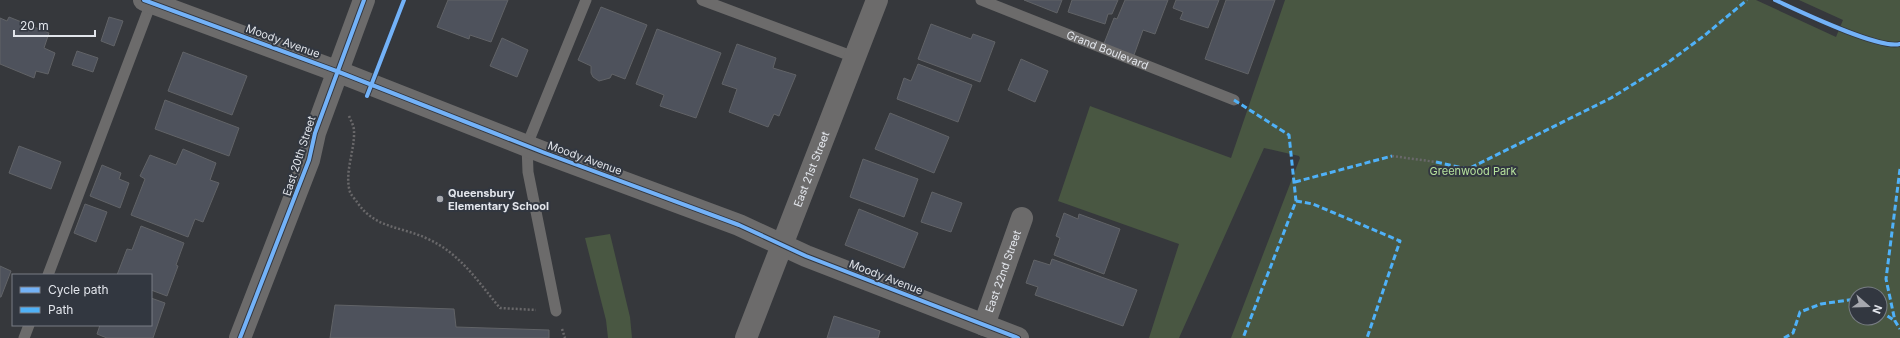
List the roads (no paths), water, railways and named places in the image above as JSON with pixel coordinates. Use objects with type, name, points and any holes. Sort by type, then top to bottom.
[{"type":"street","name":"East 20th Street","points":[[240,338],[310,160],[315,133],[339,72],[364,0]]},
{"type":"street","name":"East 21st Street","points":[[746,338],[877,0]]},
{"type":"street","name":"Moody Avenue","points":[[148,1],[339,72],[527,146],[739,224],[806,256],[982,331],[1018,338]]},
{"type":"street","name":"East 22nd Street","points":[[982,331],[1022,218]]},
{"type":"lane","points":[[556,311],[528,172],[527,146],[586,0]]},
{"type":"lane","points":[[702,0],[854,57]]},
{"type":"lane","name":"Grand Boulevard","points":[[981,0],[1234,100]]},
{"type":"lane","points":[[48,274],[148,1]]},
{"type":"lane","points":[[24,338],[29,326]]},
{"type":"place","name":"Queensbury Elementary School","points":[[440,199]]},
{"type":"park label","name":"Greenwood Park","points":[[1473,171]]}]
